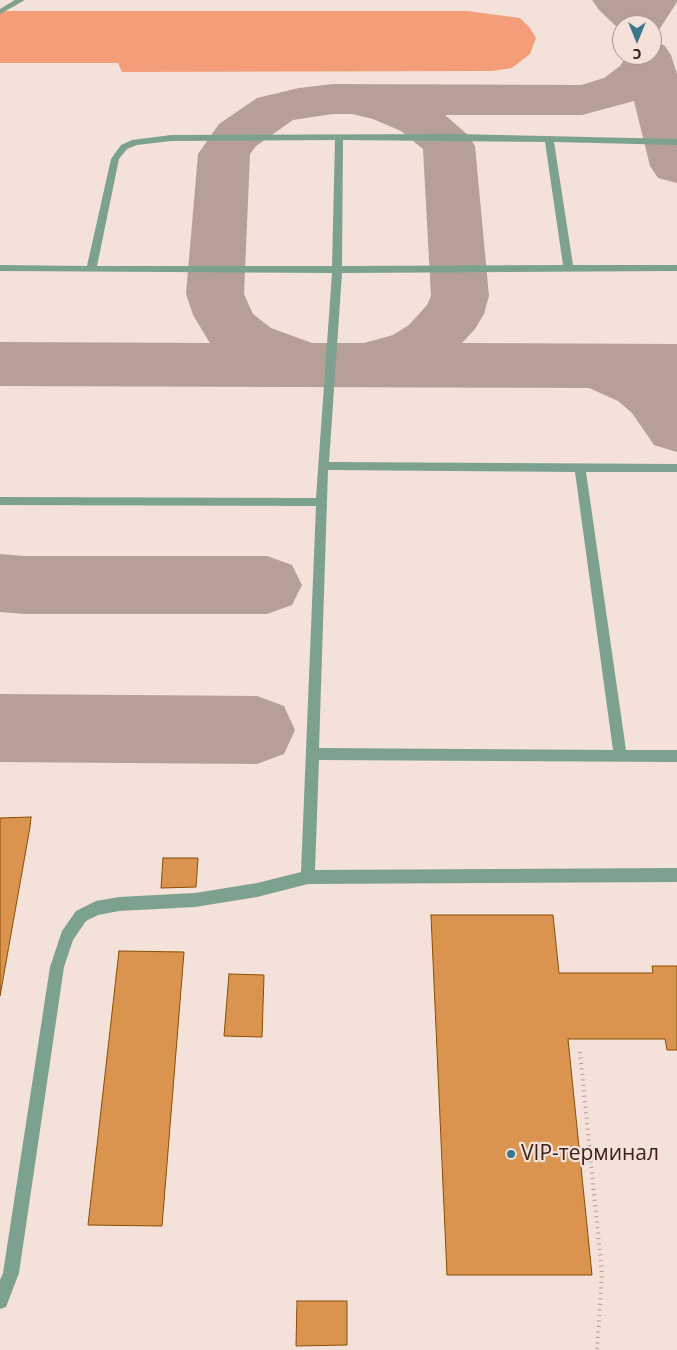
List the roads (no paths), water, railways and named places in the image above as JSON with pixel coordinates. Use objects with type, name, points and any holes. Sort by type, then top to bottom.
[{"type":"lane","points":[[0,12],[21,0]]},
{"type":"lane","points":[[91,269],[115,159],[124,147],[135,142],[171,138],[456,137],[677,142]]},
{"type":"lane","points":[[308,877],[323,466],[337,269],[339,138]]},
{"type":"lane","points":[[549,140],[568,267]]},
{"type":"lane","points":[[0,268],[677,268]]},
{"type":"lane","points":[[323,466],[366,468],[580,466],[677,468]]},
{"type":"lane","points":[[580,466],[620,755]]},
{"type":"lane","points":[[0,501],[322,502]]},
{"type":"lane","points":[[311,754],[677,756]]},
{"type":"lane","points":[[0,1301],[11,1273],[57,967],[66,936],[81,916],[96,908],[119,904],[196,900],[257,890],[308,877],[677,875]]},
{"type":"place","name":"VIP-терминал","points":[[511,1154]]}]
